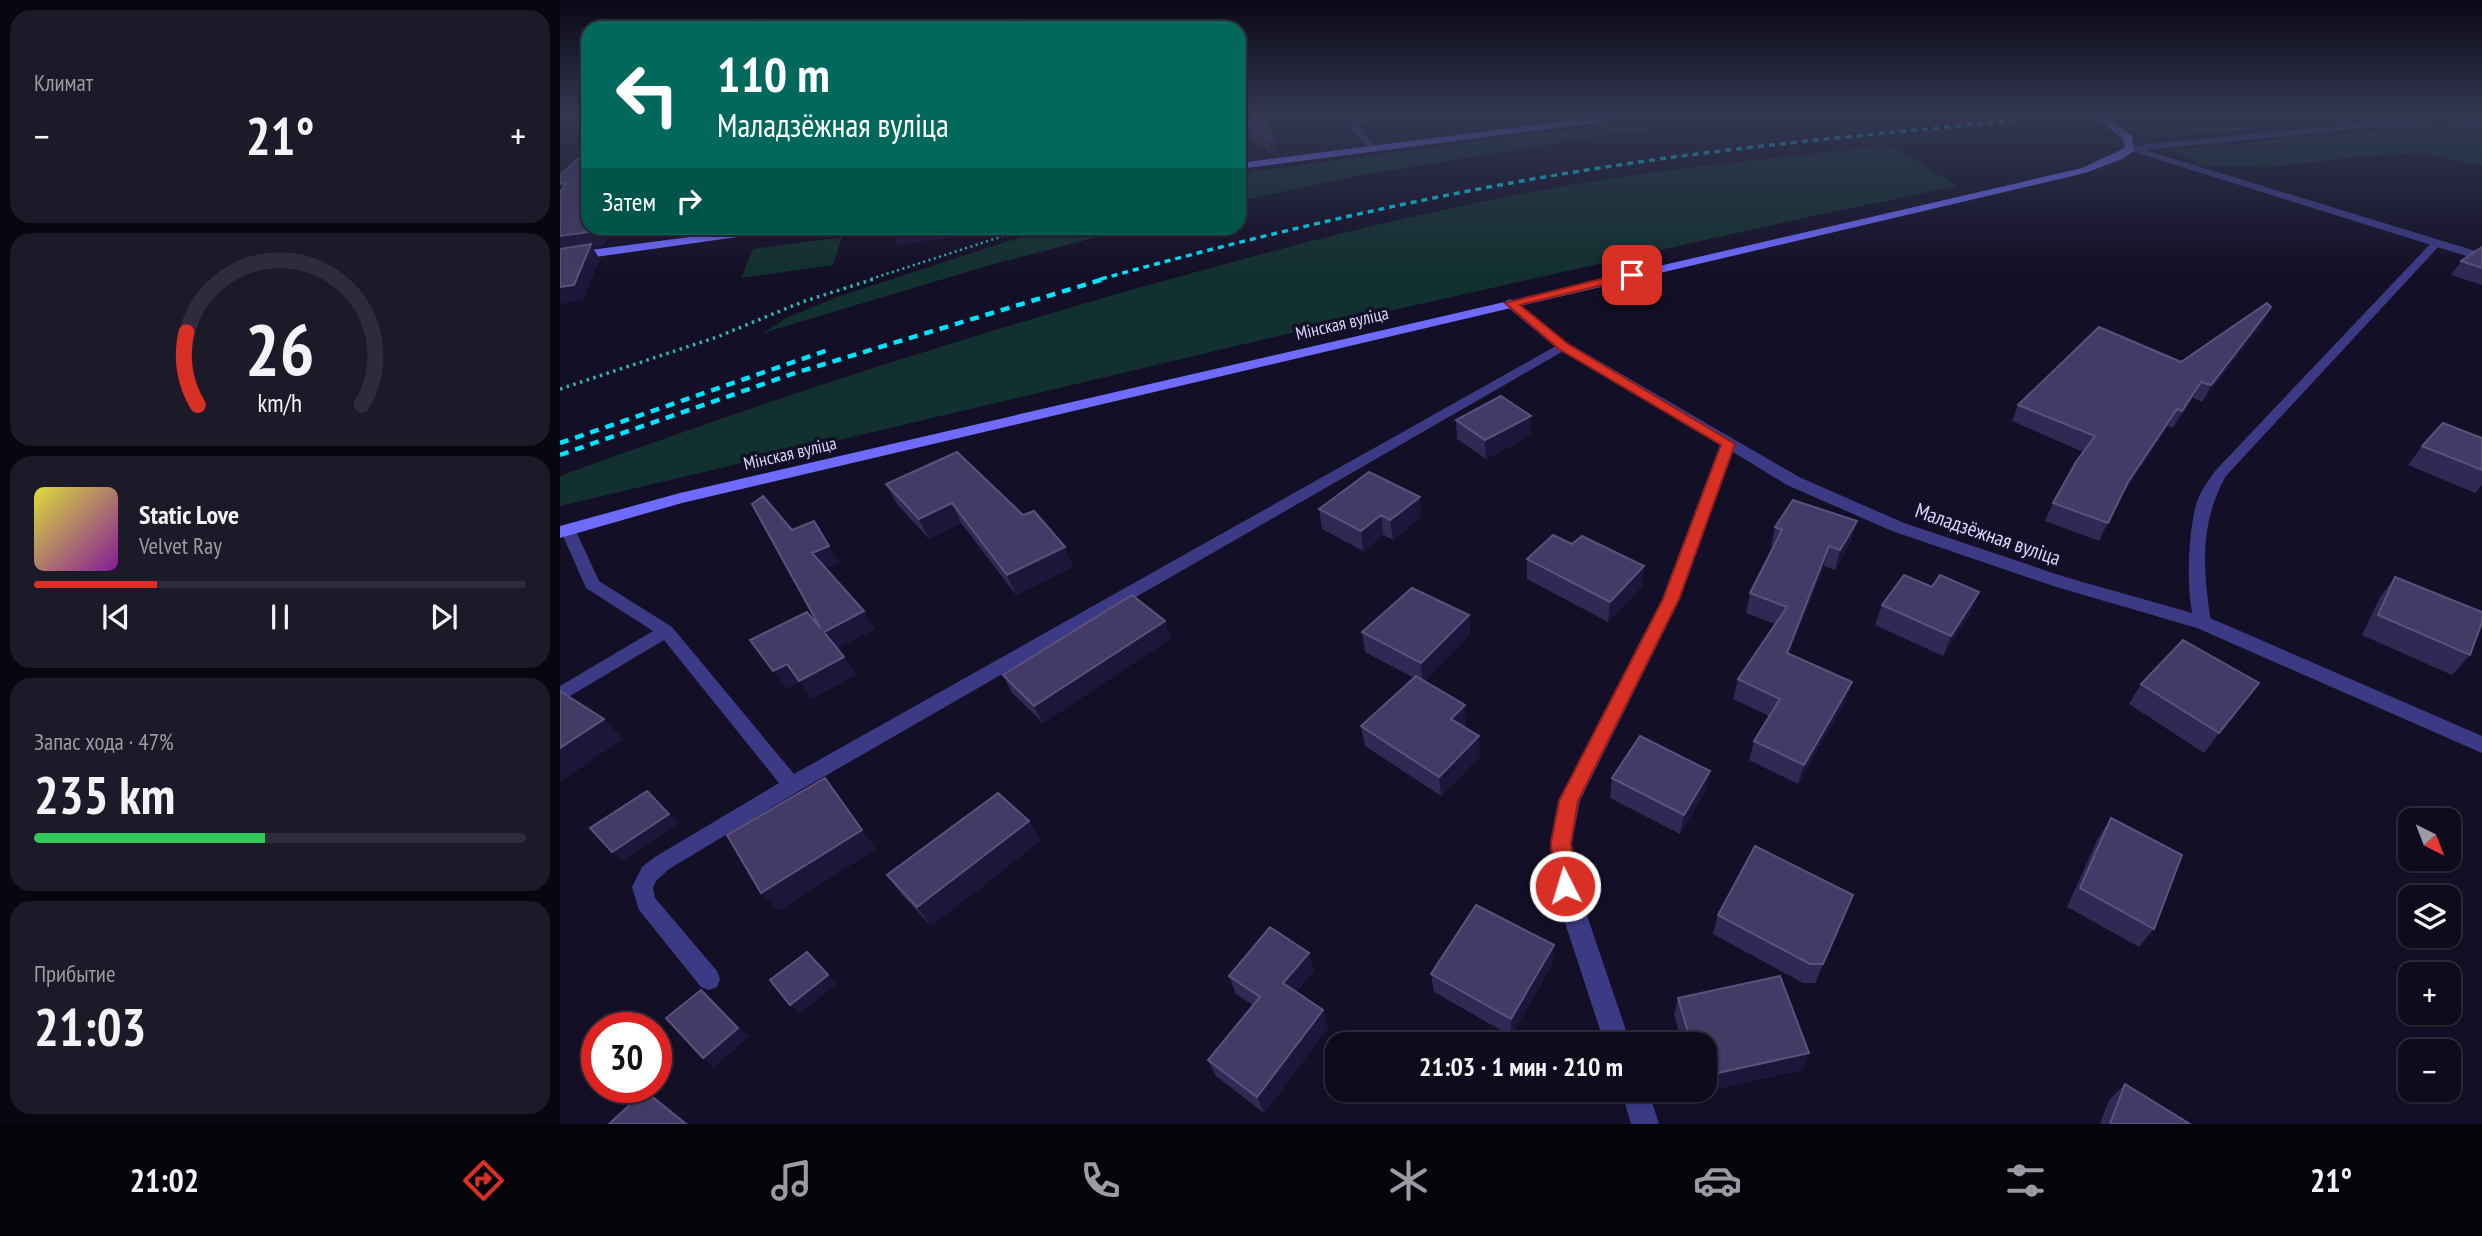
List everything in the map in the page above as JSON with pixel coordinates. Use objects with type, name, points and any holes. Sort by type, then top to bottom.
[{"type":"street","name":"Мінская вуліца","points":[[564,531],[706,492],[2089,168]]},
{"type":"street","points":[[2193,168],[2482,257]]},
{"type":"street","points":[[560,258],[729,235]]},
{"type":"street","name":"Маладзёжная вуліца","points":[[1511,303],[1563,346],[1793,481],[1898,527],[2059,582],[2203,624],[2482,746]]},
{"type":"street","points":[[1614,1032],[1565,886],[1561,843],[1569,801],[1671,599],[1728,444]]},
{"type":"street","points":[[1638,1102],[1645,1124]]},
{"type":"lane","points":[[2203,624],[2198,599],[2200,525],[2206,498],[2220,474],[2436,244]]},
{"type":"lane","points":[[709,979],[646,903],[642,887],[649,874],[662,863],[792,785],[1563,346]]},
{"type":"lane","points":[[564,531],[592,584],[666,631],[792,785]]},
{"type":"lane","points":[[560,695],[666,631]]},
{"type":"path","points":[[560,389],[717,337],[802,302],[1007,235]]},
{"type":"green space","points":[[1273,168],[1402,168],[1246,200],[1246,172]]},
{"type":"green space","points":[[1679,168],[1928,168],[1958,186],[1304,330],[560,506],[560,476],[844,378],[987,333],[1311,241],[1492,200]]},
{"type":"green space","points":[[1027,235],[1104,235],[987,266],[763,333],[786,318],[837,297]]},
{"type":"green space","points":[[842,237],[833,265],[741,278],[753,249]]},
{"type":"building","points":[[567,168],[581,168],[581,233],[560,236],[560,193],[566,183],[560,184],[560,175]]},
{"type":"building","points":[[591,244],[574,285],[560,287],[560,249]]},
{"type":"building","points":[[2482,247],[2482,268],[2461,261]]},
{"type":"building","points":[[2267,303],[2271,307],[2211,385],[2201,382],[2182,411],[2177,409],[2128,482],[2108,523],[2053,503],[2076,462],[2095,436],[2018,405],[2099,327],[2181,362]]},
{"type":"building","points":[[1501,396],[1531,416],[1485,440],[1456,420]]},
{"type":"building","points":[[2443,423],[2482,438],[2482,470],[2422,446]]},
{"type":"building","points":[[957,452],[1023,515],[1034,511],[1065,547],[1007,575],[952,503],[919,519],[886,484]]},
{"type":"building","points":[[1369,472],[1420,497],[1390,520],[1381,515],[1361,531],[1319,509]]},
{"type":"building","points":[[763,496],[792,530],[814,521],[829,546],[812,553],[864,611],[824,632],[844,657],[799,681],[787,664],[773,671],[750,640],[807,612],[821,629],[752,504]]},
{"type":"building","points":[[1793,500],[1857,521],[1840,550],[1829,546],[1787,653],[1852,682],[1804,765],[1754,741],[1780,699],[1738,679],[1787,607],[1750,593],[1782,530],[1775,527]]},
{"type":"building","points":[[1553,535],[1572,544],[1582,536],[1644,566],[1610,602],[1527,559]]},
{"type":"building","points":[[1904,575],[1932,587],[1940,575],[1979,592],[1951,636],[1882,605]]},
{"type":"building","points":[[2395,577],[2482,612],[2482,622],[2470,655],[2378,615]]},
{"type":"building","points":[[1412,588],[1469,615],[1421,663],[1362,632]]},
{"type":"building","points":[[1132,595],[1165,621],[1034,706],[1003,675]]},
{"type":"building","points":[[2183,640],[2259,683],[2219,733],[2141,684]]},
{"type":"building","points":[[1416,676],[1465,705],[1451,719],[1479,736],[1439,777],[1361,726]]},
{"type":"building","points":[[560,691],[604,719],[560,748]]},
{"type":"building","points":[[1640,736],[1710,771],[1684,815],[1612,778]]},
{"type":"building","points":[[825,778],[862,830],[761,893],[727,835]]},
{"type":"building","points":[[647,791],[669,814],[612,852],[590,828]]},
{"type":"building","points":[[998,793],[1029,821],[917,907],[887,875]]},
{"type":"building","points":[[2111,818],[2182,855],[2154,929],[2080,888]]},
{"type":"building","points":[[1755,846],[1853,895],[1823,964],[1810,964],[1718,915]]},
{"type":"building","points":[[1476,905],[1554,945],[1511,1019],[1431,974]]},
{"type":"building","points":[[1270,927],[1309,953],[1283,983],[1323,1010],[1257,1097],[1208,1060],[1260,997],[1229,976]]},
{"type":"building","points":[[807,952],[828,975],[790,1005],[770,980]]},
{"type":"building","points":[[1780,976],[1809,1053],[1717,1073],[1717,1032],[1688,1032],[1678,998]]},
{"type":"building","points":[[701,990],[738,1028],[703,1058],[672,1024],[672,1013]]},
{"type":"building","points":[[2125,1084],[2190,1124],[2110,1124]]},
{"type":"building","points":[[632,1103],[660,1103],[686,1124],[609,1124]]},
{"type":"railway","points":[[1101,279],[1352,216],[1479,189],[1599,168]]},
{"type":"railway","points":[[560,455],[795,373],[1107,278]]},
{"type":"railway","points":[[560,443],[828,350]]},
{"type":"route","points":[[1565,886],[1561,843],[1569,801],[1671,599],[1728,444],[1563,346],[1511,303],[1632,275]]}]
